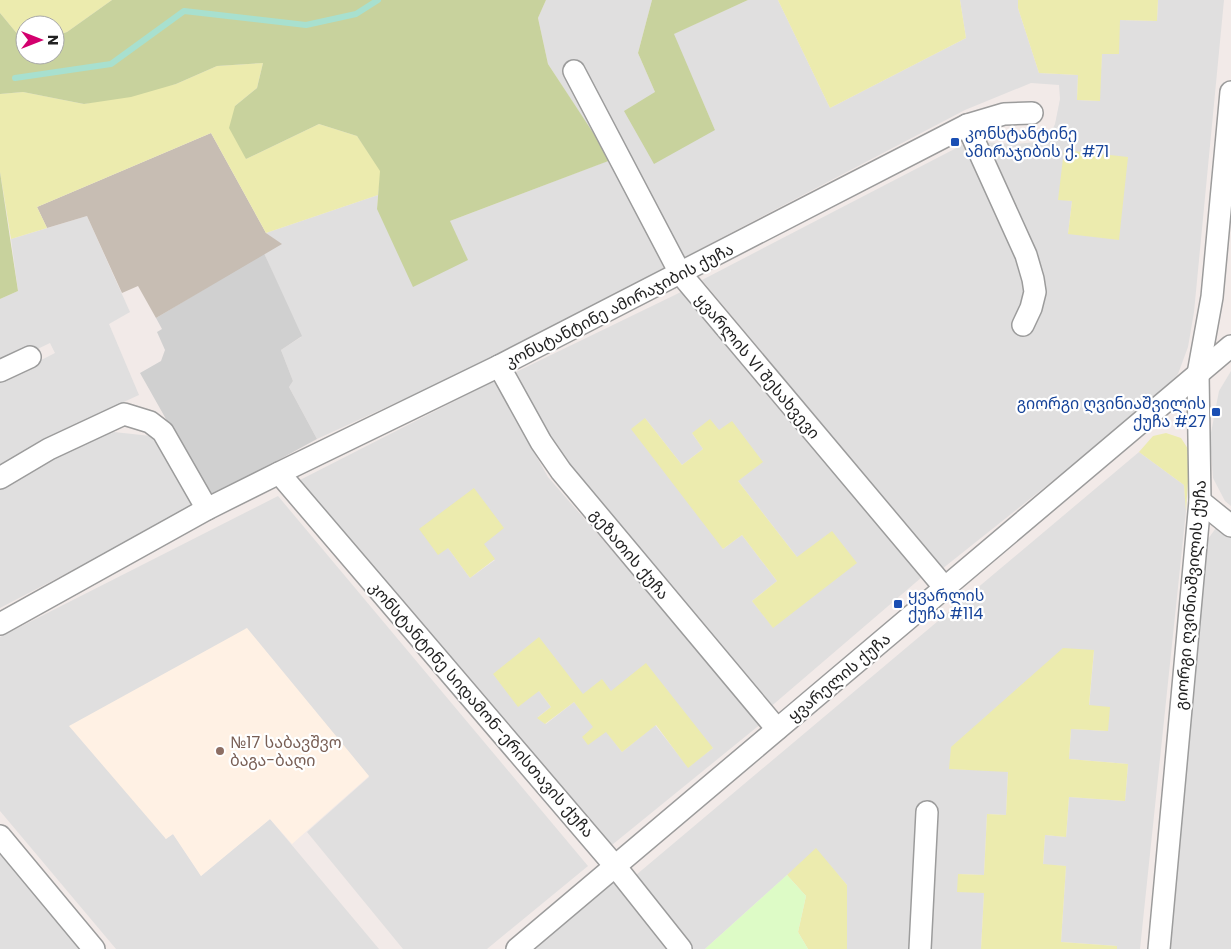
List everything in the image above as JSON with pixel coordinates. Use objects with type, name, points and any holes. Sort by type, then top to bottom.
[{"type":"street","name":"ყვარლის VI შესახვევი","points":[[574,70],[680,274],[945,588]]},
{"type":"street","name":"გიორგი ღვინიაშვილის ქუჩა","points":[[1159,949],[1200,501],[1198,374],[1212,297],[1231,92]]},
{"type":"street","name":"კონსტანტინე ამირაჯიბის ქუჩა","points":[[0,624],[207,510],[499,366],[967,125],[1004,114],[1032,113]]},
{"type":"street","points":[[967,125],[1026,255],[1035,292],[1031,308],[1023,325]]},
{"type":"street","name":"ყვარელის ქუჩა","points":[[516,949],[1231,346]]},
{"type":"street","points":[[0,371],[30,357]]},
{"type":"street","name":"გეზათის ქუჩა","points":[[499,366],[540,442],[561,472],[777,729]]},
{"type":"street","points":[[0,478],[49,449],[124,414],[150,422],[163,432],[207,510]]},
{"type":"street","name":"კონსტანტინე სიდამონ-ერისთავის ქუჩა","points":[[279,473],[615,866],[681,949]]},
{"type":"street","points":[[1200,501],[1231,526]]},
{"type":"street","points":[[920,949],[927,812]]},
{"type":"street","points":[[0,836],[94,949]]},
{"type":"shaded area","points":[[0,0],[112,0],[65,33],[65,15],[15,15],[15,31],[0,13]]},
{"type":"shaded area","points":[[546,0],[652,0],[638,53],[655,92],[715,130],[673,34],[748,0],[778,0],[830,108],[966,38],[960,0],[1018,0],[1018,8],[1039,73],[1078,75],[1077,100],[1099,101],[1102,54],[1120,20],[1157,21],[1158,0],[1224,0],[1194,312],[1188,347],[1178,374],[1158,397],[942,569],[702,280],[966,143],[1038,298],[980,142],[1015,144],[1047,141],[1055,124],[1060,99],[1059,85],[1031,83],[965,110],[487,361],[317,439],[289,387],[293,381],[281,350],[301,337],[264,253],[281,244],[266,233],[378,195],[377,209],[450,221],[610,160],[548,64],[538,18]],"holes":[[[1128,158],[1068,234],[1072,201],[1058,199]]]},
{"type":"shaded area","points":[[778,0],[960,0],[966,38],[830,108]]},
{"type":"shaded area","points":[[1018,0],[1158,0],[1157,21],[1120,20],[1119,54],[1102,54],[1100,101],[1077,100],[1078,75],[1039,73],[1018,8]]},
{"type":"shaded area","points":[[263,63],[257,88],[235,106],[246,159],[319,124],[357,136],[381,171],[378,195],[266,233],[211,133],[37,207],[47,228],[11,239],[0,172],[0,94],[23,92],[84,104],[176,84],[217,66]]},
{"type":"shaded area","points":[[211,133],[266,233],[282,244],[156,318],[138,286],[122,293],[87,216],[47,228],[37,207]]},
{"type":"shaded area","points":[[1064,150],[1128,157],[1119,240],[1068,234],[1072,201],[1058,200]]},
{"type":"shaded area","points":[[87,216],[130,312],[109,324],[139,395],[56,433],[64,450],[96,436],[114,432],[160,437],[196,506],[0,608],[0,381],[55,353],[50,343],[0,367],[0,299],[18,291],[11,239]]},
{"type":"shaded area","points":[[264,253],[302,336],[281,350],[293,381],[289,387],[317,439],[210,497],[140,373],[161,361],[165,350],[157,332],[162,329],[156,318]]},
{"type":"shaded area","points":[[681,292],[922,577],[768,709],[576,476],[546,434],[516,372]],"holes":[[[645,418],[682,465],[703,449],[692,433],[719,431],[738,481],[797,557],[773,627],[752,601],[777,581],[742,535],[723,549]]]},
{"type":"shaded area","points":[[1231,371],[1231,506],[1225,501],[1213,478],[1210,438],[1219,391]]},
{"type":"shaded area","points":[[494,381],[548,477],[762,723],[607,849],[298,481]],"holes":[[[448,548],[495,560],[470,578]],[[539,691],[583,694],[611,691],[713,748],[688,767],[655,725],[622,752],[606,731],[594,727],[574,702],[546,724],[538,717],[551,707]]]},
{"type":"shaded area","points":[[645,418],[682,465],[703,449],[692,433],[710,419],[719,430],[732,421],[763,462],[738,481],[797,557],[832,531],[857,563],[773,628],[752,601],[777,581],[742,535],[723,549],[631,429]]},
{"type":"shaded area","points":[[1166,433],[1181,438],[1190,452],[1186,511],[1184,485],[1139,452],[1153,436]]},
{"type":"shaded area","points":[[1139,452],[1184,485],[1186,511],[1140,949],[1117,949],[1117,946],[1061,942],[1066,866],[1043,865],[1045,835],[1066,837],[1069,797],[1125,801],[1128,764],[1069,759],[1071,729],[1107,731],[1089,706],[1094,651],[950,769],[1008,771],[1006,815],[987,814],[984,875],[958,874],[984,893],[981,949],[847,949],[847,885],[816,849],[705,949],[693,949],[636,875]]},
{"type":"shaded area","points":[[474,488],[504,528],[484,544],[495,559],[470,578],[448,548],[438,555],[419,529]]},
{"type":"shaded area","points":[[278,496],[588,866],[487,949],[403,949],[307,832],[369,777],[246,628],[165,839],[173,834],[201,876],[270,819],[379,949],[116,949],[0,811],[0,637]]},
{"type":"shaded area","points":[[1216,528],[1227,530],[1231,533],[1231,949],[1168,949],[1208,539]]},
{"type":"shaded area","name":"№17 საბავშვო ბაგა-ბაღი","points":[[247,628],[369,776],[292,844],[270,819],[201,876],[173,834],[166,839],[69,726]]},
{"type":"shaded area","points":[[539,637],[583,694],[602,679],[611,691],[646,663],[713,748],[688,768],[656,725],[622,752],[606,732],[588,745],[582,737],[593,727],[574,702],[545,724],[537,718],[551,707],[539,691],[518,707],[493,674]]},
{"type":"shaded area","points":[[1063,648],[1094,650],[1089,705],[1110,707],[1108,731],[1071,729],[1069,759],[1128,764],[1125,801],[1069,797],[1066,837],[1045,835],[1043,864],[1066,866],[1061,942],[1117,946],[1117,949],[981,949],[984,893],[957,892],[958,874],[984,875],[987,814],[1006,815],[1008,772],[949,769],[951,747]]},
{"type":"shaded area","points":[[0,846],[89,949],[0,949]]},
{"type":"shaded area","points":[[816,848],[847,885],[847,949],[808,949],[798,932],[806,896],[787,875]]},
{"type":"shaded area","points":[[613,880],[669,949],[533,949]]},
{"type":"green space","points":[[112,0],[546,0],[538,18],[548,64],[611,160],[450,221],[468,260],[413,287],[377,209],[380,171],[357,136],[319,124],[246,159],[229,128],[235,106],[257,88],[263,63],[217,66],[176,84],[131,97],[84,104],[23,92],[0,94],[0,13],[15,31],[15,65],[65,65],[65,33]]},
{"type":"green space","points":[[652,0],[748,0],[674,34],[715,130],[654,164],[624,111],[655,92],[638,53]]},
{"type":"green space","points":[[0,172],[18,291],[0,299]]},
{"type":"green space","points":[[787,875],[806,896],[798,932],[808,949],[705,949]]},
{"type":"waterway","points":[[15,78],[111,64],[184,11],[306,25],[356,14],[378,0]]},
{"type":"place","name":"კონსტანტინე ამირაჯიბის ქ. #71","points":[[955,142]]},
{"type":"place","name":"გიორგი ღვინიაშვილის ქუჩა #27","points":[[1216,412]]},
{"type":"place","name":"ყვარლის ქუჩა #114","points":[[898,604]]},
{"type":"place","name":"№17 საბავშვო ბაგა-ბაღი","points":[[220,751]]}]
